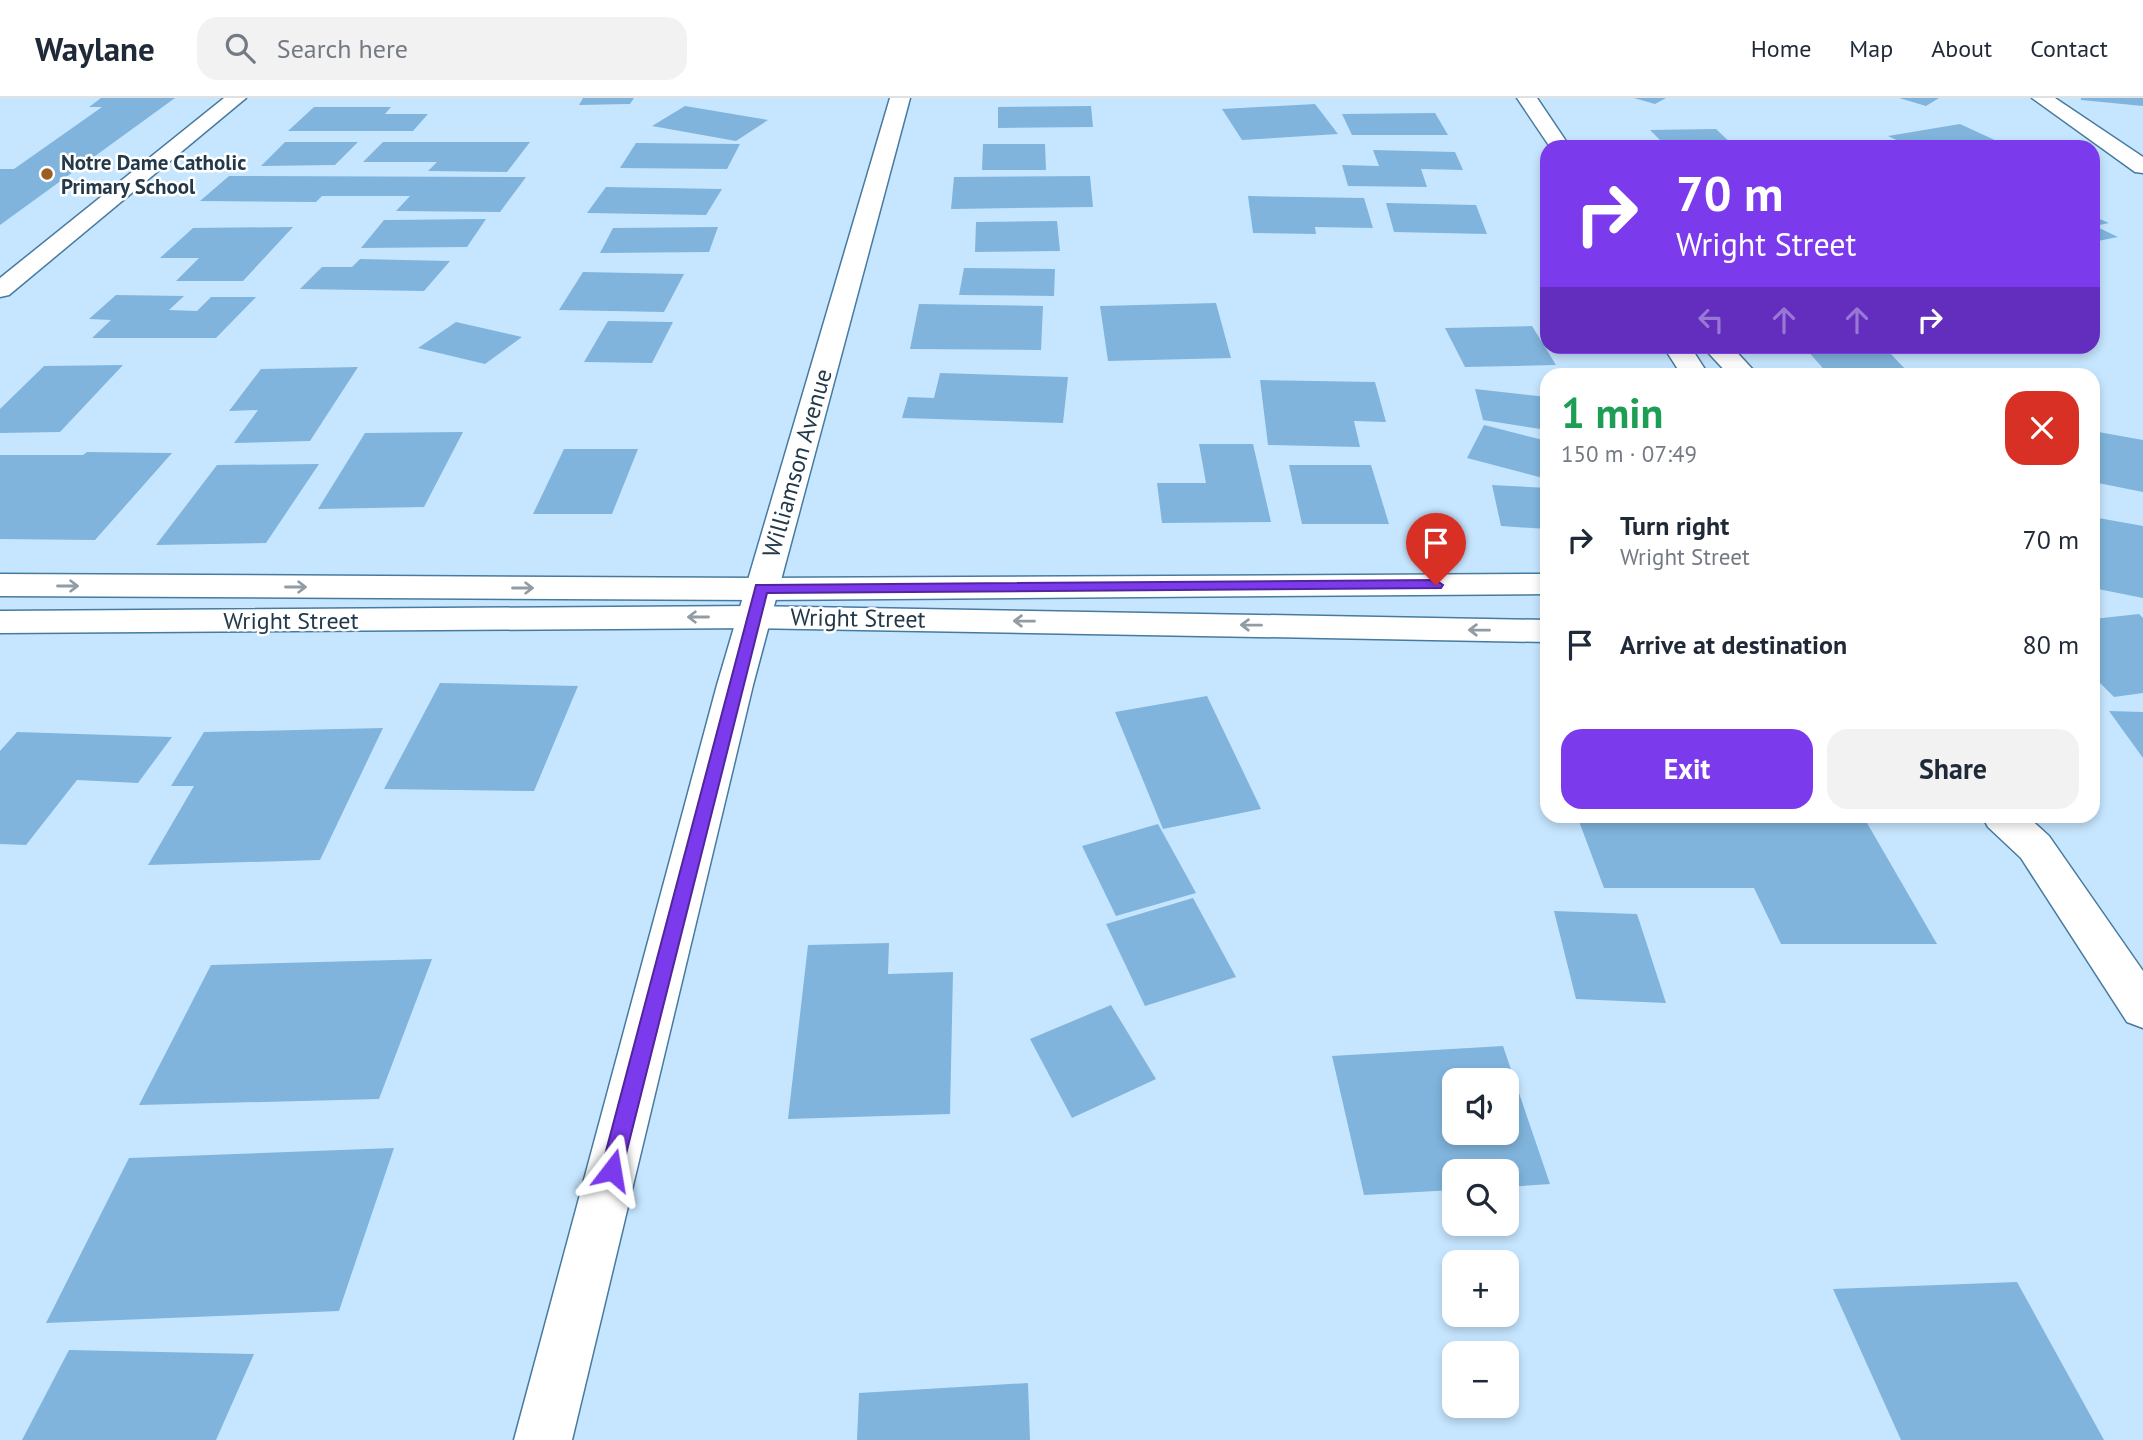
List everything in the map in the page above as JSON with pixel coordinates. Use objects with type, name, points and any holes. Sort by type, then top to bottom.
[{"type":"street","points":[[0,290],[236,98]]},
{"type":"street","name":"Williamson Avenue","points":[[543,1440],[757,603],[900,98]]},
{"type":"street","points":[[1527,98],[1555,140]]},
{"type":"street","points":[[2042,98],[2143,167]]},
{"type":"street","points":[[1723,354],[1738,368]]},
{"type":"street","name":"Wright Street","points":[[0,622],[1540,584]]},
{"type":"street","name":"Wright Street","points":[[0,585],[757,603],[1540,631]]},
{"type":"street","points":[[2014,823],[2029,832],[2143,1008]]},
{"type":"building","points":[[101,98],[175,98],[0,225],[0,169],[14,169],[102,107],[89,107]]},
{"type":"building","points":[[583,98],[634,98],[630,104],[579,105]]},
{"type":"building","points":[[1634,98],[1666,98],[1655,104]]},
{"type":"building","points":[[1899,98],[1939,98],[1926,106]]},
{"type":"building","points":[[2143,98],[2143,106],[2081,100]]},
{"type":"building","points":[[1315,104],[1338,134],[1242,140],[1222,109]]},
{"type":"building","points":[[685,106],[768,120],[736,141],[652,126]]},
{"type":"building","points":[[1091,106],[1093,127],[998,128],[998,107]]},
{"type":"building","points":[[314,107],[391,107],[385,114],[428,114],[413,131],[288,131]]},
{"type":"building","points":[[1435,113],[1448,135],[1352,135],[1342,114]]},
{"type":"building","points":[[1960,124],[1995,140],[1896,140],[1888,136]]},
{"type":"building","points":[[1716,129],[1728,140],[1660,140],[1650,130]]},
{"type":"building","points":[[285,142],[358,142],[335,165],[261,166]]},
{"type":"building","points":[[383,142],[530,142],[507,172],[428,171],[437,162],[363,162]]},
{"type":"building","points":[[636,143],[740,144],[727,169],[620,168]]},
{"type":"building","points":[[983,144],[1045,144],[1046,170],[982,170]]},
{"type":"building","points":[[1373,150],[1455,152],[1463,170],[1421,169],[1427,187],[1348,186],[1342,165],[1379,166]]},
{"type":"building","points":[[229,176],[526,177],[500,212],[396,211],[410,196],[322,196],[316,202],[200,201]]},
{"type":"building","points":[[1090,176],[1093,207],[951,209],[954,177]]},
{"type":"building","points":[[606,187],[722,189],[706,215],[587,213]]},
{"type":"building","points":[[1248,196],[1364,198],[1373,228],[1315,227],[1316,234],[1253,233]]},
{"type":"building","points":[[1386,203],[1476,205],[1487,234],[1394,232]]},
{"type":"building","points":[[486,219],[467,247],[361,248],[384,220]]},
{"type":"building","points":[[1057,221],[1060,251],[975,252],[976,222]]},
{"type":"building","points":[[293,227],[243,281],[176,281],[199,258],[160,258],[193,228]]},
{"type":"building","points":[[718,227],[709,252],[600,253],[613,228]]},
{"type":"building","points":[[2100,228],[2118,237],[2100,241]]},
{"type":"building","points":[[360,259],[450,261],[424,291],[300,289],[322,267],[352,267]]},
{"type":"building","points":[[964,268],[1055,269],[1054,296],[959,295]]},
{"type":"building","points":[[583,272],[684,274],[664,312],[559,310]]},
{"type":"building","points":[[116,295],[184,296],[169,310],[197,311],[211,297],[256,297],[216,338],[92,338],[111,320],[89,319]]},
{"type":"building","points":[[1216,303],[1231,358],[1108,361],[1100,306]]},
{"type":"building","points":[[919,304],[1043,306],[1041,350],[910,349]]},
{"type":"building","points":[[608,321],[673,322],[652,363],[584,362]]},
{"type":"building","points":[[456,322],[522,337],[485,364],[418,348]]},
{"type":"building","points":[[1532,326],[1540,339],[1540,354],[1549,354],[1556,365],[1465,367],[1445,328]]},
{"type":"building","points":[[1810,354],[1891,354],[1904,368],[1823,368]]},
{"type":"building","points":[[123,365],[60,432],[0,433],[0,409],[44,366]]},
{"type":"building","points":[[358,367],[310,441],[234,443],[258,410],[229,411],[261,369]]},
{"type":"building","points":[[940,373],[1068,377],[1063,423],[902,418],[908,397],[934,398]]},
{"type":"building","points":[[1260,380],[1375,382],[1386,422],[1354,421],[1360,447],[1268,445]]},
{"type":"building","points":[[1475,389],[1540,396],[1540,429],[1483,420]]},
{"type":"building","points":[[1484,425],[1540,439],[1540,477],[1467,458]]},
{"type":"building","points":[[463,432],[424,507],[318,509],[365,433]]},
{"type":"building","points":[[2100,432],[2143,440],[2143,492],[2100,483]]},
{"type":"building","points":[[1199,444],[1253,444],[1271,522],[1162,523],[1157,483],[1206,483]]},
{"type":"building","points":[[564,449],[638,449],[612,514],[533,514]]},
{"type":"building","points":[[87,452],[172,453],[95,540],[0,539],[0,455],[83,455]]},
{"type":"building","points":[[319,464],[266,543],[156,545],[217,465]]},
{"type":"building","points":[[1289,465],[1371,465],[1389,524],[1302,524]]},
{"type":"building","points":[[1492,485],[1540,488],[1540,529],[1501,526]]},
{"type":"building","points":[[2100,518],[2143,526],[2143,598],[2100,589]]},
{"type":"building","points":[[2139,614],[2143,618],[2143,693],[2114,697],[2100,683],[2100,618]]},
{"type":"building","points":[[440,683],[578,686],[534,791],[384,789]]},
{"type":"building","points":[[1207,696],[1261,809],[1163,829],[1115,712]]},
{"type":"building","points":[[2109,711],[2143,712],[2143,758]]},
{"type":"building","points":[[383,728],[320,860],[148,865],[194,786],[171,786],[204,732]]},
{"type":"building","points":[[17,732],[172,737],[138,783],[77,780],[26,845],[0,844],[0,751]]},
{"type":"building","points":[[1580,823],[1867,823],[1937,944],[1781,944],[1754,888],[1604,888]]},
{"type":"building","points":[[1158,824],[1196,893],[1116,916],[1082,846]]},
{"type":"building","points":[[1193,898],[1236,977],[1145,1006],[1106,924]]},
{"type":"building","points":[[1554,911],[1637,914],[1666,1003],[1576,999]]},
{"type":"building","points":[[889,943],[888,974],[953,972],[950,1114],[788,1119],[808,945]]},
{"type":"building","points":[[432,959],[379,1099],[139,1105],[211,965]]},
{"type":"building","points":[[1111,1005],[1156,1079],[1072,1118],[1030,1039]]},
{"type":"building","points":[[1503,1046],[1510,1068],[1442,1068],[1442,1145],[1519,1145],[1519,1093],[1550,1184],[1519,1186],[1519,1159],[1442,1159],[1442,1191],[1364,1195],[1332,1056]]},
{"type":"building","points":[[394,1148],[339,1311],[46,1323],[129,1158]]},
{"type":"building","points":[[2017,1282],[2104,1440],[1901,1440],[1833,1289]]},
{"type":"building","points":[[69,1350],[254,1354],[216,1440],[22,1440]]},
{"type":"building","points":[[1028,1383],[1030,1440],[857,1440],[859,1393]]},
{"type":"place","name":"Notre Dame Catholic Primary School","points":[[47,174]]},
{"type":"route","points":[[612,1170],[761,589],[1436,585]]}]
